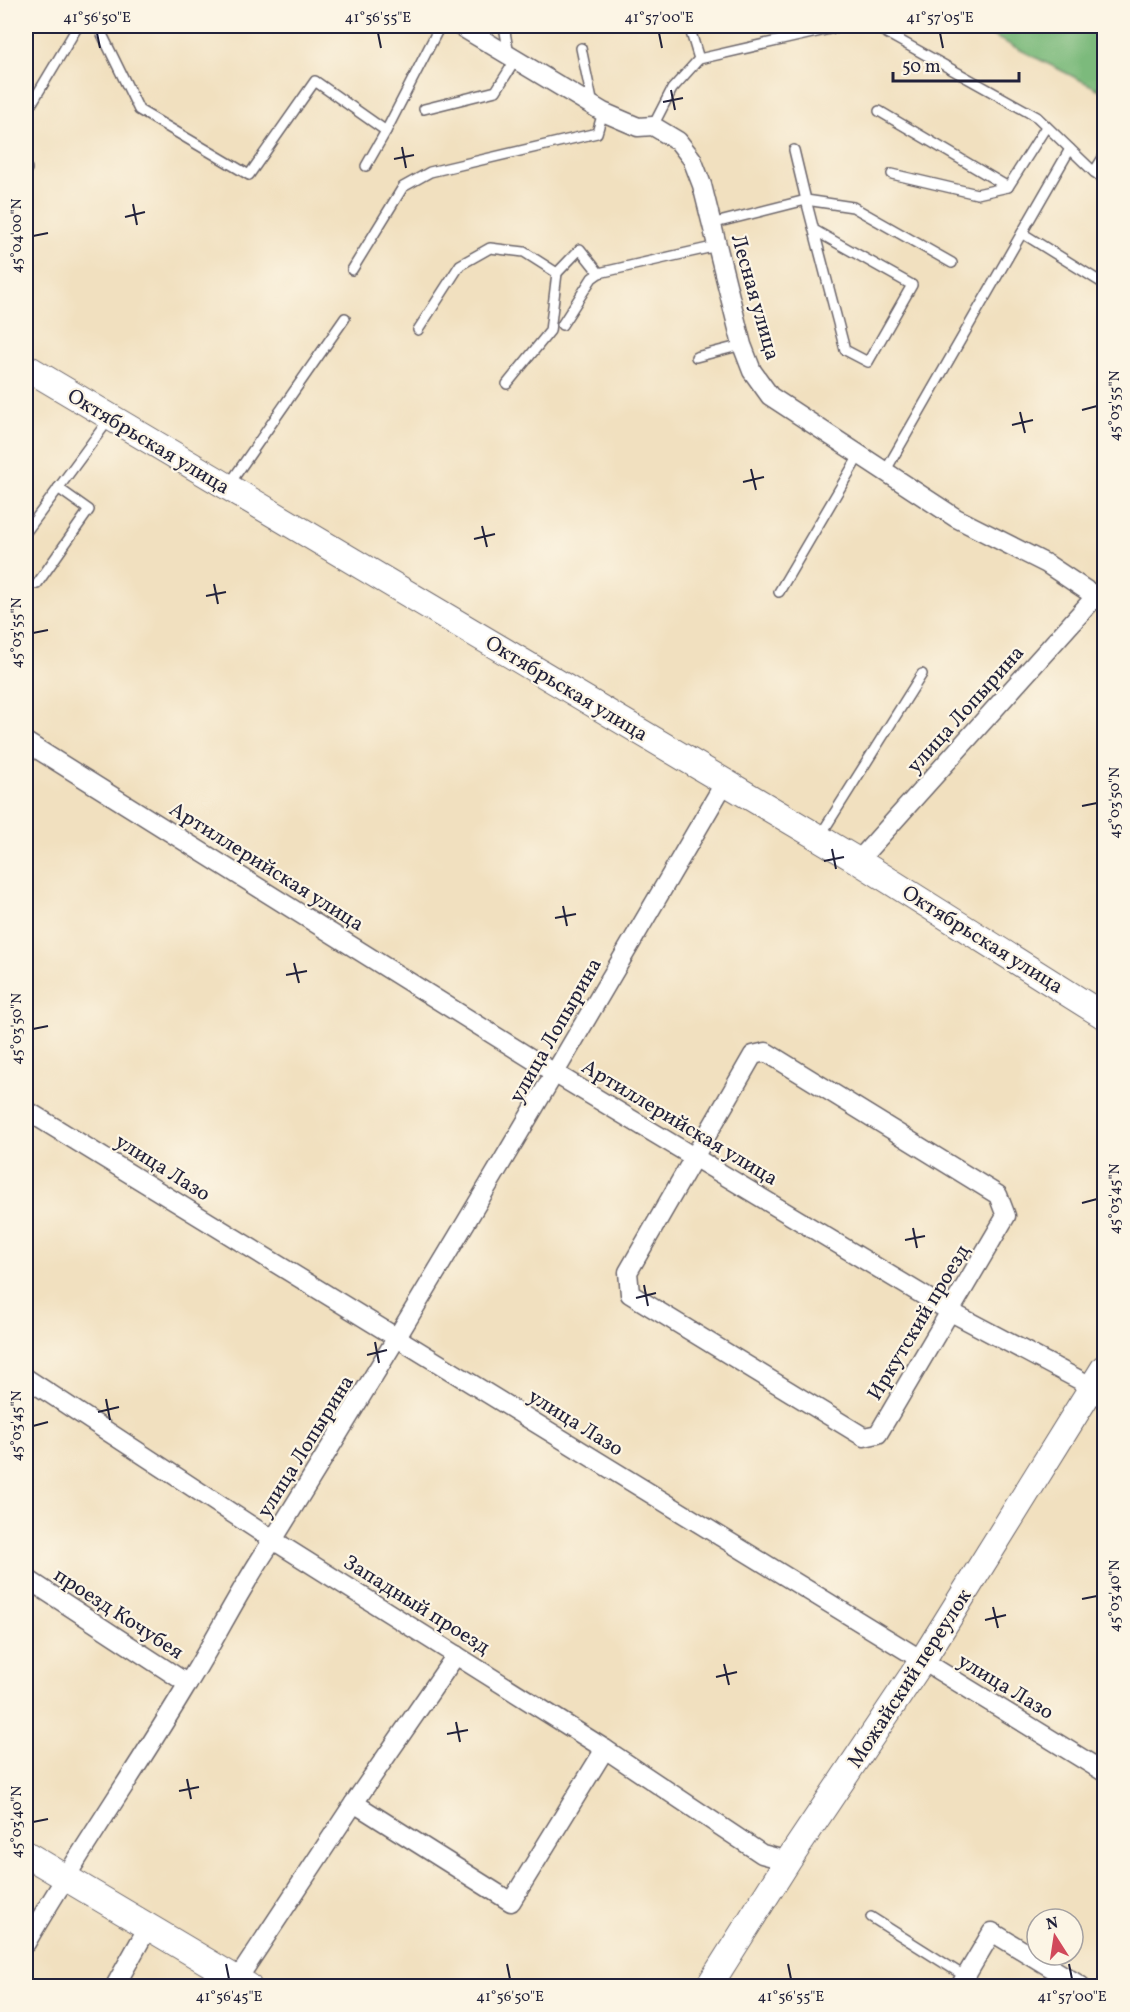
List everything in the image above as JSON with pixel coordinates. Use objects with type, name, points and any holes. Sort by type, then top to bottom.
[{"type":"main road","name":"Октябрьская улица","points":[[26,367],[858,861],[1104,1016]]},
{"type":"main road","name":"Можайский переулок","points":[[709,1986],[788,1861],[922,1661],[1100,1382]]},
{"type":"main road","points":[[26,1854],[243,1983]]},
{"type":"street","name":"Лесная улица","points":[[460,26],[598,109],[638,127],[653,126],[678,141],[692,159],[702,185],[742,345],[752,371],[771,396],[956,518],[1047,564],[1102,596]]},
{"type":"street","name":"улица Лопырина","points":[[858,861],[1102,596]]},
{"type":"street","name":"Артиллерийская улица","points":[[26,742],[556,1074],[951,1312],[1100,1382]]},
{"type":"street","name":"улица Лопырина","points":[[26,1943],[65,1876],[188,1684],[254,1568],[398,1339],[556,1074],[725,782]]},
{"type":"street","name":"Иркутский проезд","points":[[766,1052],[998,1195],[1006,1216],[951,1312],[878,1434],[864,1437],[630,1294],[628,1272],[753,1055],[766,1052]]},
{"type":"street","name":"улица Лазо","points":[[26,1110],[1104,1772]]},
{"type":"street","name":"Западный проезд","points":[[26,1378],[273,1540],[605,1749],[762,1854],[788,1861]]},
{"type":"street","name":"проезд Кочубея","points":[[26,1578],[188,1684]]},
{"type":"street","points":[[243,1983],[354,1803],[456,1655]]},
{"type":"street","points":[[354,1803],[511,1902],[605,1749]]},
{"type":"street","points":[[115,1986],[148,1927]]},
{"type":"street","points":[[963,1982],[993,1932],[1081,1986]]},
{"type":"lane","points":[[26,113],[78,26]]},
{"type":"lane","points":[[98,26],[139,110],[249,175],[315,81],[386,131]]},
{"type":"lane","points":[[366,166],[440,26]]},
{"type":"lane","points":[[424,109],[496,91],[513,57],[504,26]]},
{"type":"lane","points":[[688,26],[699,59]]},
{"type":"lane","points":[[653,126],[672,89],[699,59],[843,26]]},
{"type":"lane","points":[[874,26],[1037,117],[1104,179]]},
{"type":"lane","points":[[352,270],[403,187],[430,172],[597,133],[598,109],[581,48]]},
{"type":"lane","points":[[879,111],[1008,188]]},
{"type":"lane","points":[[892,174],[977,194],[1008,188],[1046,127]]},
{"type":"lane","points":[[886,470],[1070,149]]},
{"type":"lane","points":[[794,150],[806,200],[845,350],[868,362],[912,285],[814,230]]},
{"type":"lane","points":[[1094,172],[1104,156]]},
{"type":"lane","points":[[711,224],[806,200],[853,207],[952,263]]},
{"type":"lane","points":[[1022,233],[1104,284]]},
{"type":"lane","points":[[561,325],[592,278],[599,273],[717,246]]},
{"type":"lane","points":[[418,330],[460,265],[490,248],[524,252],[557,273]]},
{"type":"lane","points":[[507,384],[550,331],[557,273],[580,249],[599,273]]},
{"type":"lane","points":[[228,487],[345,318]]},
{"type":"lane","points":[[696,357],[742,345]]},
{"type":"lane","points":[[26,531],[110,418]]},
{"type":"lane","points":[[779,592],[860,454]]},
{"type":"lane","points":[[37,584],[89,510],[58,488]]},
{"type":"lane","points":[[819,838],[922,674]]},
{"type":"lane","points":[[871,1917],[963,1982]]},
{"type":"green space","points":[[973,26],[1104,26],[1104,92]]}]
